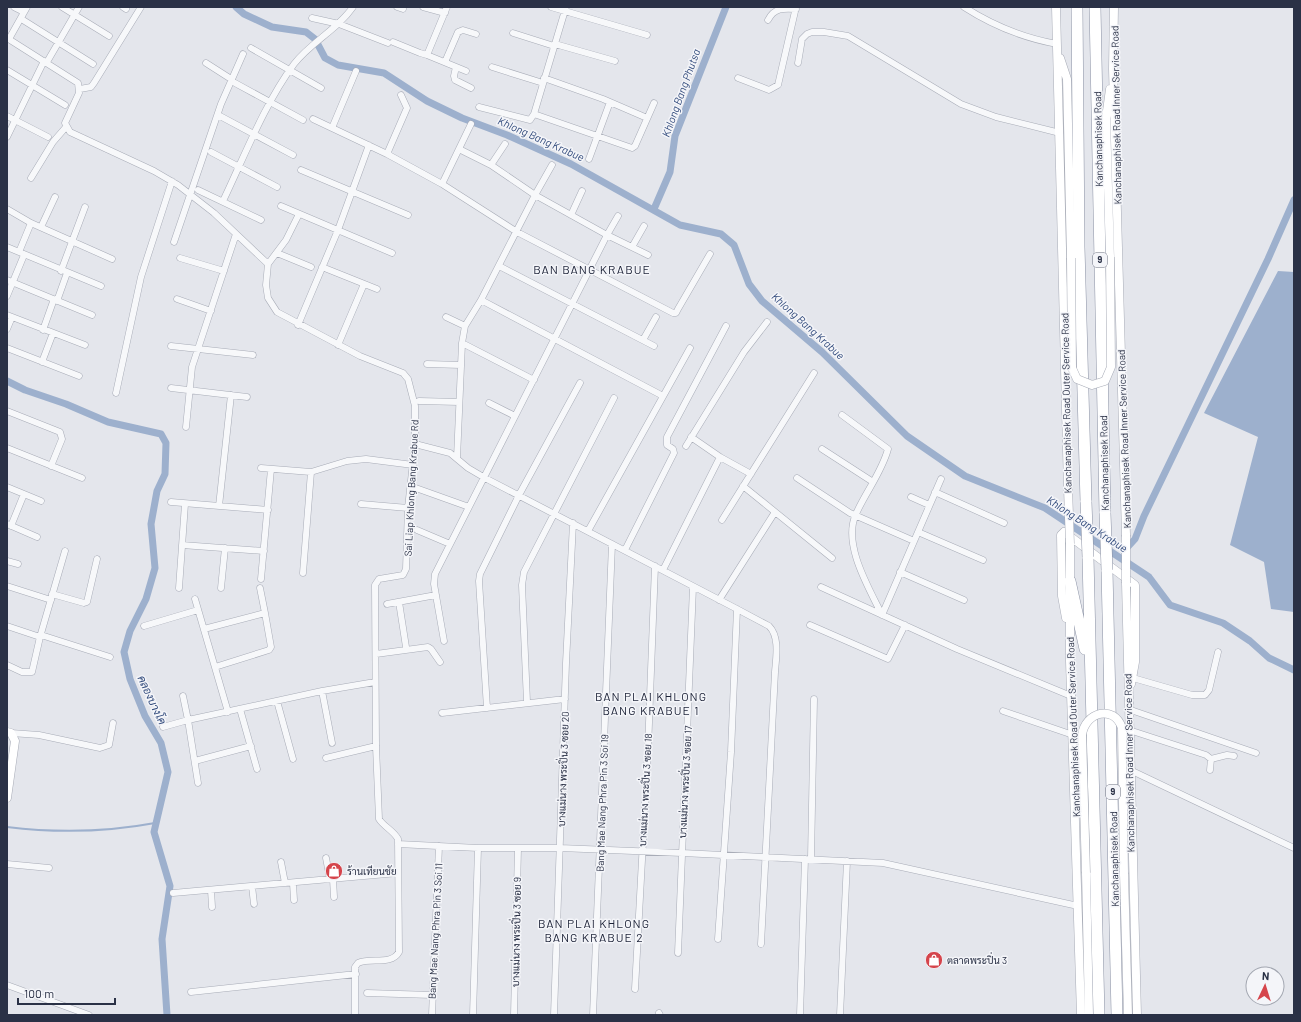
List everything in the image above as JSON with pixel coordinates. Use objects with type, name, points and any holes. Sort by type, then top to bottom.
[{"type":"highway","name":"Kanchanaphisek Road","points":[[1077,7],[1080,247],[1099,1015]]},
{"type":"highway","name":"Kanchanaphisek Road","points":[[1095,8],[1106,570],[1117,1015]]},
{"type":"highway","points":[[1097,141],[1106,118]]},
{"type":"highway","points":[[1070,581],[1090,675]]},
{"type":"main road","name":"Kanchanaphisek Road Outer Service Road","points":[[1056,7],[1070,544],[1071,696],[1080,1015]]},
{"type":"main road","name":"Kanchanaphisek Road Inner Service Road","points":[[1114,7],[1113,69],[1126,534],[1128,709],[1136,1015]]},
{"type":"main road","points":[[1057,46],[1067,79],[1072,368],[1077,379],[1092,385],[1105,381],[1111,367],[1106,118],[1113,69]]},
{"type":"main road","points":[[1070,634],[1062,596],[1061,535],[1064,532],[1135,585],[1135,662],[1128,696]]},
{"type":"main road","points":[[1089,1015],[1082,735],[1085,724],[1090,718],[1104,714],[1117,719],[1122,728],[1128,1015]]},
{"type":"main road","points":[[7,798],[15,741],[9,732]]},
{"type":"street","points":[[14,7],[25,9],[8,38],[76,80],[80,89],[65,121],[66,127],[76,136],[172,181],[191,193],[268,264],[278,253],[299,214]]},
{"type":"street","points":[[62,7],[109,36]]},
{"type":"street","points":[[7,137],[14,119],[32,84],[79,7]]},
{"type":"street","points":[[80,89],[91,87],[94,83],[141,7]]},
{"type":"street","points":[[223,202],[271,102],[290,70],[305,53],[339,24],[353,7]]},
{"type":"street","points":[[423,7],[446,10],[427,55]]},
{"type":"street","points":[[551,7],[565,9],[647,35]]},
{"type":"street","points":[[964,7],[1018,34],[1057,46]]},
{"type":"street","points":[[738,78],[769,90],[778,85],[796,8],[778,9],[772,13],[768,20]]},
{"type":"street","points":[[479,107],[529,120],[534,114],[565,9]]},
{"type":"street","points":[[312,18],[339,24],[420,54],[427,55],[466,72]]},
{"type":"street","points":[[23,20],[93,64]]},
{"type":"street","points":[[444,62],[458,32],[463,30],[476,34]]},
{"type":"street","points":[[798,63],[802,39],[807,34],[812,32],[824,32],[848,36],[961,104],[996,117],[1060,133]]},
{"type":"street","points":[[513,33],[615,61]]},
{"type":"street","points":[[251,48],[322,88]]},
{"type":"street","points":[[174,242],[210,134],[243,54]]},
{"type":"street","points":[[206,62],[233,81],[303,120]]},
{"type":"street","points":[[492,67],[610,102],[647,118]]},
{"type":"street","points":[[456,68],[454,76],[455,80],[471,88]]},
{"type":"street","points":[[7,70],[65,105]]},
{"type":"street","points":[[332,128],[356,71]]},
{"type":"street","points":[[387,154],[407,108],[401,95]]},
{"type":"street","points":[[589,159],[610,102]]},
{"type":"street","points":[[534,114],[632,148],[635,146],[654,103]]},
{"type":"street","points":[[7,116],[48,136]]},
{"type":"street","points":[[220,116],[293,155]]},
{"type":"street","points":[[313,119],[387,154],[442,184],[517,232],[670,312],[676,313],[710,254]]},
{"type":"street","points":[[442,184],[471,124]]},
{"type":"street","points":[[31,178],[53,142],[66,127]]},
{"type":"street","points":[[491,165],[505,144]]},
{"type":"street","points":[[298,324],[338,230],[369,145]]},
{"type":"street","points":[[459,149],[491,165],[535,195],[607,235],[648,255]]},
{"type":"street","points":[[211,152],[277,187]]},
{"type":"street","points":[[457,458],[464,326],[481,300],[552,165]]},
{"type":"street","points":[[301,170],[408,215]]},
{"type":"street","points":[[116,393],[141,277],[172,181]]},
{"type":"street","points":[[198,190],[261,220]]},
{"type":"street","points":[[571,215],[582,191]]},
{"type":"street","points":[[41,227],[55,197]]},
{"type":"street","points":[[281,206],[392,253]]},
{"type":"street","points":[[43,330],[56,300],[72,242],[85,207]]},
{"type":"street","points":[[7,209],[31,223],[112,259]]},
{"type":"street","points":[[444,641],[434,584],[435,574],[618,216]]},
{"type":"street","points":[[7,296],[13,283],[31,223]]},
{"type":"street","points":[[632,246],[644,226]]},
{"type":"street","points":[[186,427],[192,367],[236,234]]},
{"type":"street","points":[[7,247],[64,272],[101,286]]},
{"type":"street","points":[[278,253],[311,267]]},
{"type":"street","points":[[180,258],[224,271]]},
{"type":"street","name":"Sai Liap Khlong Bang Krabue Rd","points":[[268,264],[266,285],[268,298],[277,312],[338,345],[406,376],[415,406],[415,444],[408,508],[405,572],[403,574],[379,579],[375,585],[376,746],[379,819],[381,823],[395,833],[398,844]]},
{"type":"street","points":[[499,266],[654,346]]},
{"type":"street","points":[[322,267],[377,289]]},
{"type":"street","points":[[7,280],[92,315]]},
{"type":"street","points":[[338,345],[364,284]]},
{"type":"street","points":[[177,299],[211,311]]},
{"type":"street","points":[[481,300],[663,396]]},
{"type":"street","points":[[7,329],[9,316],[85,346]]},
{"type":"street","points":[[643,340],[656,316]]},
{"type":"street","points":[[446,317],[464,326]]},
{"type":"street","points":[[686,446],[744,352],[767,322]]},
{"type":"street","points":[[625,550],[675,451],[667,445],[667,437],[726,326]]},
{"type":"street","points":[[42,362],[53,333]]},
{"type":"street","points":[[462,343],[534,380]]},
{"type":"street","points":[[171,346],[253,355]]},
{"type":"street","points":[[7,348],[79,376]]},
{"type":"street","points":[[588,531],[690,348]]},
{"type":"street","points":[[427,364],[461,365]]},
{"type":"street","points":[[722,520],[814,373]]},
{"type":"street","points":[[487,708],[479,581],[480,574],[519,494],[580,383]]},
{"type":"street","points":[[171,388],[247,397]]},
{"type":"street","points":[[219,506],[231,395]]},
{"type":"street","points":[[527,702],[522,579],[553,513],[614,398]]},
{"type":"street","points":[[419,400],[460,402]]},
{"type":"street","points":[[489,403],[515,416]]},
{"type":"street","points":[[7,412],[60,432],[62,439],[51,466]]},
{"type":"street","points":[[842,415],[888,449],[873,482],[855,515],[852,531],[856,558],[882,615]]},
{"type":"street","points":[[692,437],[720,457],[751,474]]},
{"type":"street","points":[[415,444],[450,453],[485,478],[519,494],[737,609],[769,626],[773,630],[776,638],[761,944]]},
{"type":"street","points":[[7,448],[82,478]]},
{"type":"street","points":[[822,449],[873,482]]},
{"type":"street","points":[[663,570],[720,457]]},
{"type":"street","points":[[260,468],[311,472],[347,461],[366,459],[413,465]]},
{"type":"street","points":[[261,579],[271,469]]},
{"type":"street","points":[[303,573],[311,472]]},
{"type":"street","points":[[797,478],[855,515],[914,541]]},
{"type":"street","points":[[882,615],[941,479]]},
{"type":"street","points":[[743,486],[832,558]]},
{"type":"street","points":[[7,487],[41,501]]},
{"type":"street","points":[[413,487],[468,507]]},
{"type":"street","points":[[935,492],[1004,523]]},
{"type":"street","points":[[24,494],[9,525],[37,537]]},
{"type":"street","points":[[911,497],[930,505]]},
{"type":"street","points":[[171,502],[268,510]]},
{"type":"street","points":[[179,588],[185,504]]},
{"type":"street","points":[[361,504],[408,508]]},
{"type":"street","points":[[719,600],[775,512]]},
{"type":"street","name":"บางแม่นาง พระปิ่น 3 ซอย 20","points":[[554,1015],[573,523]]},
{"type":"street","points":[[417,530],[450,544]]},
{"type":"street","points":[[918,532],[983,560]]},
{"type":"street","name":"Bang Mae Nang Phra Pin 3 Soi 19","points":[[593,1015],[612,544]]},
{"type":"street","points":[[182,545],[264,551]]},
{"type":"street","points":[[221,588],[225,548]]},
{"type":"street","points":[[7,665],[22,672],[32,672],[40,636],[65,551]]},
{"type":"street","points":[[7,586],[51,597],[84,603],[87,602],[97,559]]},
{"type":"street","points":[[7,561],[18,564]]},
{"type":"street","name":"บางแม่นาง พระปิ่น 3 ซอย 18","points":[[634,989],[655,566]]},
{"type":"street","points":[[900,572],[964,600]]},
{"type":"street","name":"บางแม่นาง พระปิ่น 3 ซอย 17","points":[[678,953],[693,587]]},
{"type":"street","points":[[821,587],[904,625],[1071,696]]},
{"type":"street","points":[[215,667],[269,650],[271,647],[260,588]]},
{"type":"street","points":[[387,604],[436,595]]},
{"type":"street","points":[[195,599],[228,712]]},
{"type":"street","points":[[399,602],[406,646]]},
{"type":"street","points":[[718,940],[731,752],[737,609]]},
{"type":"street","points":[[144,626],[198,610]]},
{"type":"street","points":[[204,629],[265,613]]},
{"type":"street","points":[[810,625],[888,659],[904,625]]},
{"type":"street","points":[[7,626],[110,657]]},
{"type":"street","points":[[376,654],[428,647],[440,662]]},
{"type":"street","points":[[1132,678],[1192,695],[1205,695],[1209,690],[1218,652]]},
{"type":"street","points":[[163,727],[277,700],[375,682]]},
{"type":"street","points":[[322,691],[332,743]]},
{"type":"street","points":[[183,696],[198,783]]},
{"type":"street","points":[[800,1015],[814,699]]},
{"type":"street","points":[[277,700],[293,759]]},
{"type":"street","points":[[442,713],[527,702],[565,700]]},
{"type":"street","points":[[240,709],[257,769]]},
{"type":"street","points":[[1128,709],[1256,753]]},
{"type":"street","points":[[1003,710],[1073,735]]},
{"type":"street","points":[[9,732],[39,735],[100,748],[108,745],[113,723]]},
{"type":"street","points":[[1129,730],[1201,753],[1211,759],[1227,754],[1234,756]]},
{"type":"street","points":[[195,762],[251,746]]},
{"type":"street","points":[[326,758],[376,746]]},
{"type":"street","points":[[1210,770],[1211,759]]},
{"type":"street","points":[[1130,770],[1294,848]]},
{"type":"street","points":[[355,1015],[356,967],[358,963],[391,960],[400,952],[398,844],[478,848],[560,848],[891,864],[1078,906]]},
{"type":"street","name":"Bang Mae Nang Phra Pin 3 Soi 11","points":[[432,1015],[439,846]]},
{"type":"street","points":[[473,1015],[478,848]]},
{"type":"street","name":"บางแม่นาง พระปิ่น 3 ซอย 9","points":[[514,1015],[518,848]]},
{"type":"street","points":[[326,858],[332,879],[334,897]]},
{"type":"street","points":[[840,1015],[847,861]]},
{"type":"street","points":[[281,862],[285,883]]},
{"type":"street","points":[[7,864],[49,868]]},
{"type":"street","points":[[173,893],[398,873]]},
{"type":"street","points":[[293,883],[294,900]]},
{"type":"street","points":[[252,886],[254,904]]},
{"type":"street","points":[[211,890],[212,907]]},
{"type":"street","points":[[191,992],[356,974]]},
{"type":"street","points":[[7,985],[89,1015]]},
{"type":"street","points":[[367,994],[432,995]]},
{"type":"water","points":[[1278,271],[1294,272],[1294,612],[1271,609],[1264,562],[1230,545],[1258,437],[1204,413]]},
{"type":"waterway","name":"Khlong Bang Krabue","points":[[236,7],[244,14],[272,27],[306,32],[315,39],[325,58],[338,65],[384,73],[427,101],[462,118],[507,135],[571,164],[680,225],[721,234],[734,245],[749,284],[762,301],[822,352],[907,436],[965,476],[1045,508],[1149,577],[1170,605],[1223,623],[1250,641],[1269,658],[1294,670]]},
{"type":"waterway","name":"Khlong Bang Phutsa","points":[[654,209],[670,172],[675,136],[726,7]]},
{"type":"waterway","points":[[1124,551],[1135,539],[1144,516],[1268,259],[1294,200]]},
{"type":"waterway","name":"คลองบางโค","points":[[7,381],[25,390],[66,404],[108,422],[161,434],[166,443],[165,474],[157,491],[151,524],[155,568],[146,599],[130,631],[124,652],[130,679],[145,716],[161,743],[168,772],[154,832],[170,886],[162,939],[167,1015]]},
{"type":"waterway","points":[[7,827],[81,831],[155,823]]},
{"type":"place","name":"ร้านเทียนชัย","points":[[334,871]]},
{"type":"place","name":"ตลาดพระปิ่น 3","points":[[934,960]]},
{"type":"district","name":"BAN BANG KRABUE","points":[[592,270]]},
{"type":"district","name":"BAN PLAI KHLONG BANG KRABUE 1","points":[[651,704]]},
{"type":"district","name":"BAN PLAI KHLONG BANG KRABUE 2","points":[[594,931]]}]
